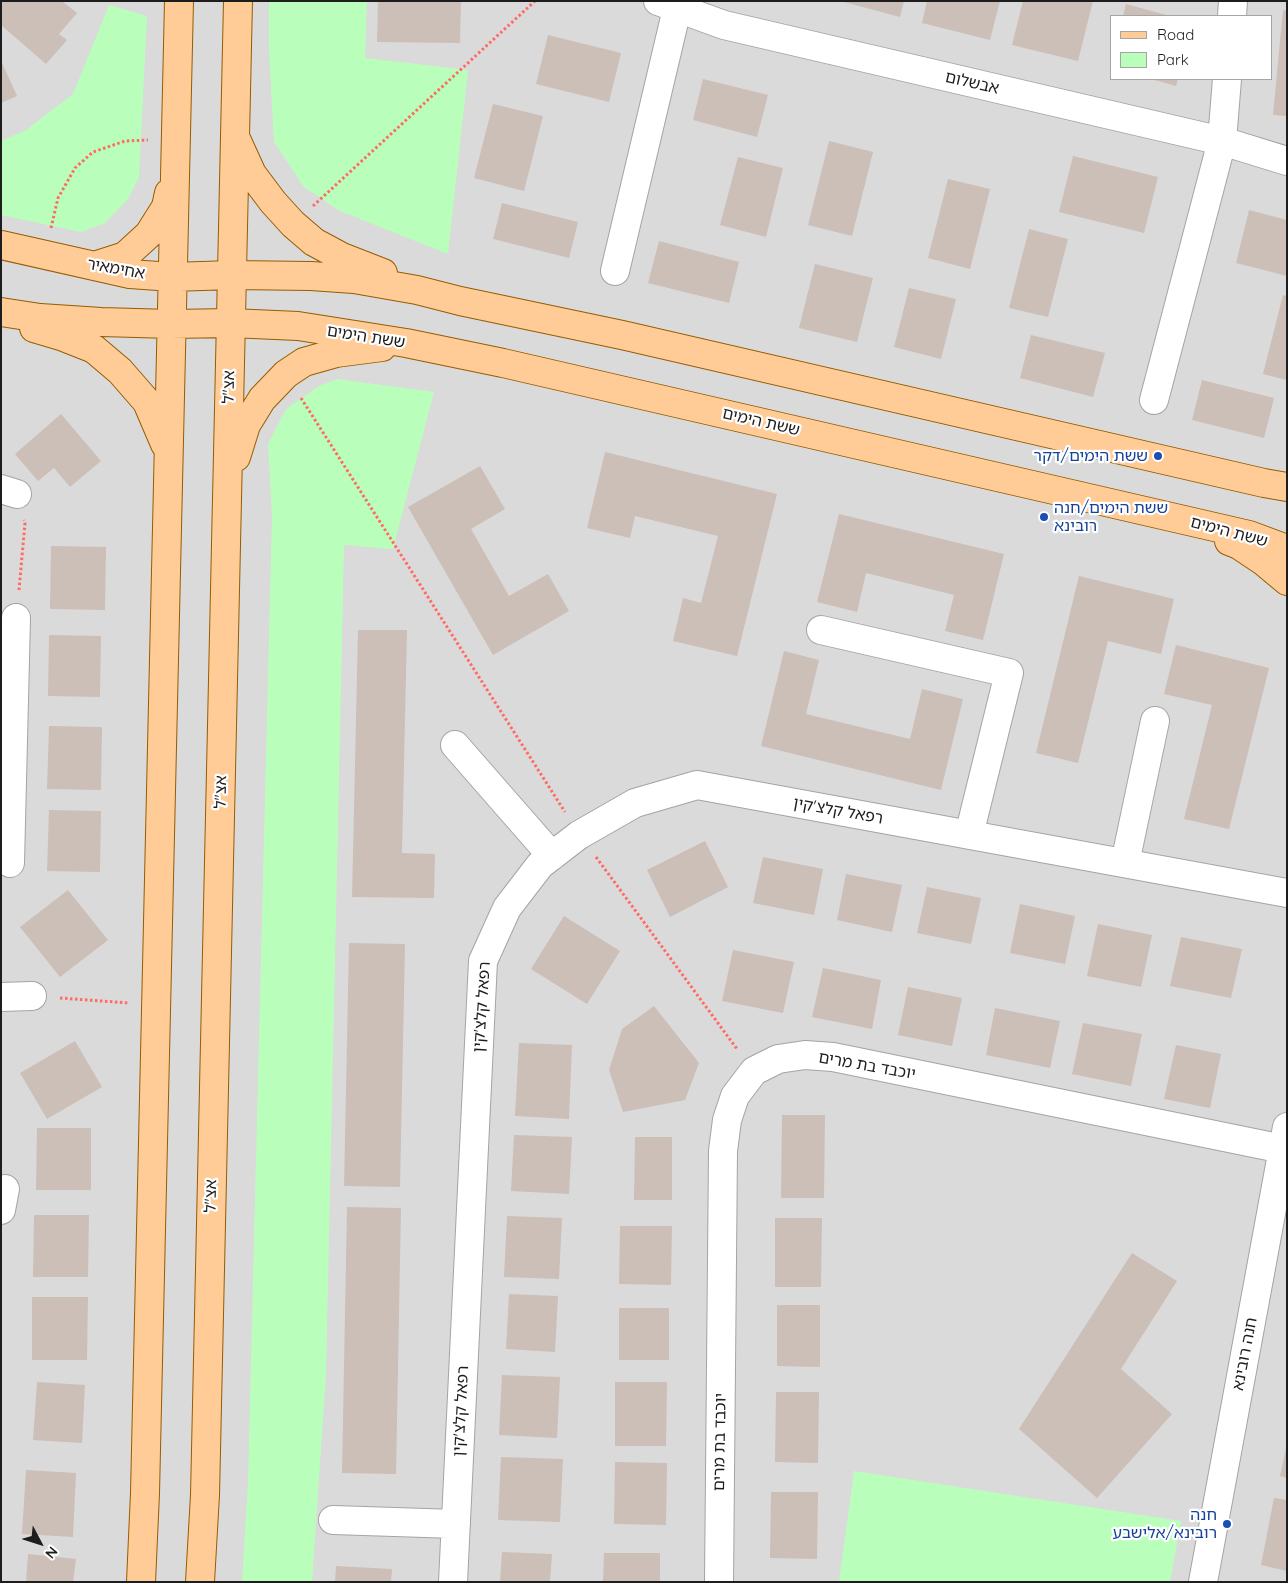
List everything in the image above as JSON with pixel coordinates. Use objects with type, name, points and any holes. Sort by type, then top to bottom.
[{"type":"main road","points":[[141,1582],[145,1494],[179,1]]},
{"type":"main road","name":"אצ\"ל","points":[[200,1582],[205,1495],[238,1]]},
{"type":"main road","points":[[235,137],[252,174],[273,202],[293,224],[314,242],[342,258],[460,301]]},
{"type":"main road","points":[[94,266],[125,256],[149,234],[166,207],[175,151]]},
{"type":"main road","name":"אחימאיר","points":[[1,245],[130,274],[172,278],[232,275]]},
{"type":"main road","points":[[232,275],[311,276],[354,279],[417,290],[1287,487]]},
{"type":"main road","points":[[1,312],[40,318],[171,324],[231,323]]},
{"type":"main road","points":[[1,318],[61,336],[94,349],[120,371],[147,402],[168,451]]},
{"type":"main road","name":"ששת הימים","points":[[231,323],[298,326],[406,343],[523,367],[1248,535],[1287,549]]},
{"type":"main road","points":[[227,484],[246,425],[262,399],[286,374],[304,362],[336,353],[406,343]]},
{"type":"main road","points":[[1177,519],[1239,545],[1263,561],[1287,581]]},
{"type":"street","points":[[1232,15],[1233,1]]},
{"type":"street","points":[[615,272],[667,5]]},
{"type":"street","name":"אבשלום","points":[[667,5],[724,25],[1222,141],[1287,161]]},
{"type":"street","points":[[1154,400],[1222,141],[1227,80]]},
{"type":"street","points":[[10,863],[7,751],[16,618]]},
{"type":"street","points":[[821,630],[1009,673],[969,835]]},
{"type":"street","points":[[1125,864],[1155,721]]},
{"type":"street","points":[[455,745],[552,856]]},
{"type":"street","name":"רפאל קלצ'קין","points":[[453,1582],[483,962],[507,908],[540,865],[579,835],[634,803],[697,785],[1287,894]]},
{"type":"street","points":[[1,997],[32,996]]},
{"type":"street","name":"יוכבד בת מרים","points":[[719,1582],[724,1151],[727,1120],[735,1096],[754,1072],[778,1060],[805,1055],[833,1057],[1285,1138]]},
{"type":"street","name":"חנה רובינא","points":[[1203,1582],[1285,1138]]},
{"type":"street","points":[[334,1520],[456,1524]]},
{"type":"path","points":[[293,224],[535,1]]},
{"type":"path","points":[[45,256],[58,198],[74,168],[93,152],[125,140],[175,151]]},
{"type":"path","points":[[286,374],[579,835],[754,1072]]},
{"type":"path","points":[[9,491],[25,523],[16,618]]},
{"type":"path","points":[[32,996],[155,1004]]},
{"type":"shaded area","points":[[1,1],[1287,1],[1287,1582],[1,1582]]},
{"type":"green space","points":[[269,1],[367,1],[365,58],[468,70],[448,254],[340,211],[304,187],[274,142],[269,50]]},
{"type":"green space","points":[[109,5],[147,16],[139,177],[128,199],[105,223],[81,232],[1,215],[1,141],[26,130],[73,94]]},
{"type":"green space","points":[[337,379],[434,392],[393,549],[344,545],[326,1373],[312,1582],[242,1582],[248,1482],[272,516],[268,444],[286,409],[319,386]]},
{"type":"green space","points":[[854,1471],[1181,1521],[1170,1582],[839,1582]]},
{"type":"building","points":[[2,1],[62,1],[77,13],[59,34],[67,40],[46,64],[1,25]]},
{"type":"building","points":[[378,1],[461,1],[460,43],[377,42]]},
{"type":"building","points":[[840,1],[904,1],[900,17]]},
{"type":"building","points":[[927,1],[1000,1],[990,40],[922,23]]},
{"type":"building","points":[[1023,1],[1093,1],[1078,61],[1012,45]]},
{"type":"building","points":[[1126,4],[1166,15],[1123,15]]},
{"type":"building","points":[[1283,10],[1287,11],[1287,116],[1273,115]]},
{"type":"building","points":[[548,35],[621,53],[609,102],[536,84]]},
{"type":"building","points":[[1,61],[17,96],[1,103]]},
{"type":"building","points":[[703,79],[768,95],[757,137],[693,120]]},
{"type":"building","points":[[1155,80],[1178,80],[1176,86]]},
{"type":"building","points":[[493,104],[543,116],[524,191],[474,178]]},
{"type":"building","points":[[829,141],[873,152],[852,236],[808,225]]},
{"type":"building","points":[[1073,156],[1158,177],[1144,233],[1059,212]]},
{"type":"building","points":[[738,157],[783,168],[766,237],[720,225]]},
{"type":"building","points":[[948,179],[990,189],[970,269],[928,258]]},
{"type":"building","points":[[502,203],[578,222],[569,258],[493,239]]},
{"type":"building","points":[[1249,210],[1287,220],[1287,276],[1236,263]]},
{"type":"building","points":[[1029,229],[1068,239],[1048,317],[1009,308]]},
{"type":"building","points":[[659,241],[739,262],[729,303],[648,283]]},
{"type":"building","points":[[815,264],[873,278],[857,342],[799,328]]},
{"type":"building","points":[[909,288],[956,299],[941,359],[894,347]]},
{"type":"building","points":[[1283,295],[1287,296],[1287,380],[1263,374]]},
{"type":"building","points":[[1031,335],[1105,353],[1093,397],[1020,378]]},
{"type":"building","points":[[1202,380],[1274,398],[1264,438],[1192,420]]},
{"type":"building","points":[[61,414],[101,461],[70,487],[54,468],[38,481],[15,454]]},
{"type":"building","points":[[605,452],[777,494],[737,656],[673,641],[683,598],[701,603],[718,536],[635,516],[630,538],[587,528]]},
{"type":"building","points":[[480,466],[505,509],[471,529],[509,596],[548,574],[569,611],[493,655],[408,507]]},
{"type":"building","points":[[839,514],[1004,554],[983,640],[945,631],[954,595],[866,573],[857,612],[817,602]]},
{"type":"building","points":[[51,546],[106,547],[105,610],[50,609]]},
{"type":"building","points":[[1079,576],[1174,599],[1161,654],[1108,641],[1078,763],[1036,753]]},
{"type":"building","points":[[358,630],[407,630],[402,853],[435,854],[434,898],[352,897]]},
{"type":"building","points":[[49,635],[101,636],[100,697],[48,696]]},
{"type":"building","points":[[1176,645],[1269,668],[1229,829],[1184,819],[1212,705],[1164,694]]},
{"type":"building","points":[[784,651],[819,660],[806,714],[910,739],[922,689],[963,699],[941,790],[761,746]]},
{"type":"building","points":[[49,726],[102,727],[101,790],[47,789]]},
{"type":"building","points":[[49,810],[101,811],[100,872],[47,871]]},
{"type":"building","points":[[705,841],[728,887],[670,917],[647,870]]},
{"type":"building","points":[[763,857],[823,869],[814,915],[753,903]]},
{"type":"building","points":[[846,874],[902,885],[892,932],[837,920]]},
{"type":"building","points":[[927,887],[981,898],[971,944],[917,933]]},
{"type":"building","points":[[68,890],[108,940],[60,977],[20,927]]},
{"type":"building","points":[[1020,904],[1075,916],[1065,964],[1010,953]]},
{"type":"building","points":[[564,916],[620,951],[587,1004],[531,969]]},
{"type":"building","points":[[1098,924],[1152,935],[1141,987],[1087,976]]},
{"type":"building","points":[[1181,937],[1242,949],[1231,998],[1170,986]]},
{"type":"building","points":[[349,943],[405,944],[400,1187],[344,1186]]},
{"type":"building","points":[[733,950],[794,962],[783,1013],[722,1001]]},
{"type":"building","points":[[823,968],[881,980],[872,1029],[812,1017]]},
{"type":"building","points":[[908,987],[962,998],[952,1046],[898,1035]]},
{"type":"building","points":[[654,1006],[699,1063],[685,1100],[623,1112],[609,1070],[622,1029]]},
{"type":"building","points":[[995,1008],[1060,1021],[1050,1068],[986,1055]]},
{"type":"building","points":[[1083,1023],[1142,1034],[1131,1086],[1072,1074]]},
{"type":"building","points":[[75,1041],[102,1087],[47,1119],[20,1073]]},
{"type":"building","points":[[519,1043],[572,1045],[569,1119],[515,1116]]},
{"type":"building","points":[[1176,1045],[1221,1054],[1210,1108],[1164,1099]]},
{"type":"building","points":[[782,1115],[825,1115],[824,1198],[781,1198]]},
{"type":"building","points":[[37,1128],[91,1128],[91,1190],[36,1190]]},
{"type":"building","points":[[514,1135],[572,1137],[569,1194],[511,1191]]},
{"type":"building","points":[[635,1137],[672,1137],[672,1200],[634,1200]]},
{"type":"building","points":[[347,1207],[401,1208],[396,1474],[342,1473]]},
{"type":"building","points":[[34,1215],[89,1215],[88,1277],[33,1277]]},
{"type":"building","points":[[507,1216],[562,1218],[559,1279],[504,1277]]},
{"type":"building","points":[[775,1218],[822,1218],[821,1287],[775,1287]]},
{"type":"building","points":[[620,1226],[672,1226],[671,1285],[619,1284]]},
{"type":"building","points":[[1132,1253],[1177,1281],[1121,1369],[1172,1414],[1097,1498],[1019,1429]]},
{"type":"building","points":[[509,1294],[558,1296],[555,1352],[506,1349]]},
{"type":"building","points":[[32,1297],[88,1297],[87,1360],[32,1360]]},
{"type":"building","points":[[777,1305],[820,1305],[820,1367],[777,1366]]},
{"type":"building","points":[[619,1308],[669,1308],[669,1360],[619,1360]]},
{"type":"building","points":[[502,1375],[560,1377],[557,1438],[499,1435]]},
{"type":"building","points":[[37,1382],[85,1385],[82,1443],[33,1440]]},
{"type":"building","points":[[615,1382],[667,1382],[666,1446],[615,1446]]},
{"type":"building","points":[[776,1392],[819,1392],[818,1463],[775,1462]]},
{"type":"building","points":[[1287,1448],[1287,1478],[1280,1476]]},
{"type":"building","points":[[501,1457],[563,1459],[560,1522],[498,1520]]},
{"type":"building","points":[[615,1462],[667,1463],[666,1525],[614,1524]]},
{"type":"building","points":[[26,1470],[76,1473],[73,1537],[22,1534]]},
{"type":"building","points":[[771,1492],[818,1492],[817,1559],[770,1558]]},
{"type":"building","points":[[1274,1498],[1287,1500],[1287,1571],[1261,1565]]},
{"type":"building","points":[[502,1552],[552,1554],[550,1582],[500,1582]]},
{"type":"building","points":[[604,1553],[660,1553],[660,1582],[603,1582]]},
{"type":"building","points":[[28,1554],[76,1559],[73,1582],[26,1582]]},
{"type":"building","points":[[336,1566],[392,1569],[391,1582],[335,1582]]},
{"type":"place","name":"ששת הימים/דקר","points":[[1158,456]]},
{"type":"place","name":"ששת הימים/חנה רובינא","points":[[1044,517]]},
{"type":"place","name":"חנה רובינא/אלישבע","points":[[1227,1524]]}]
